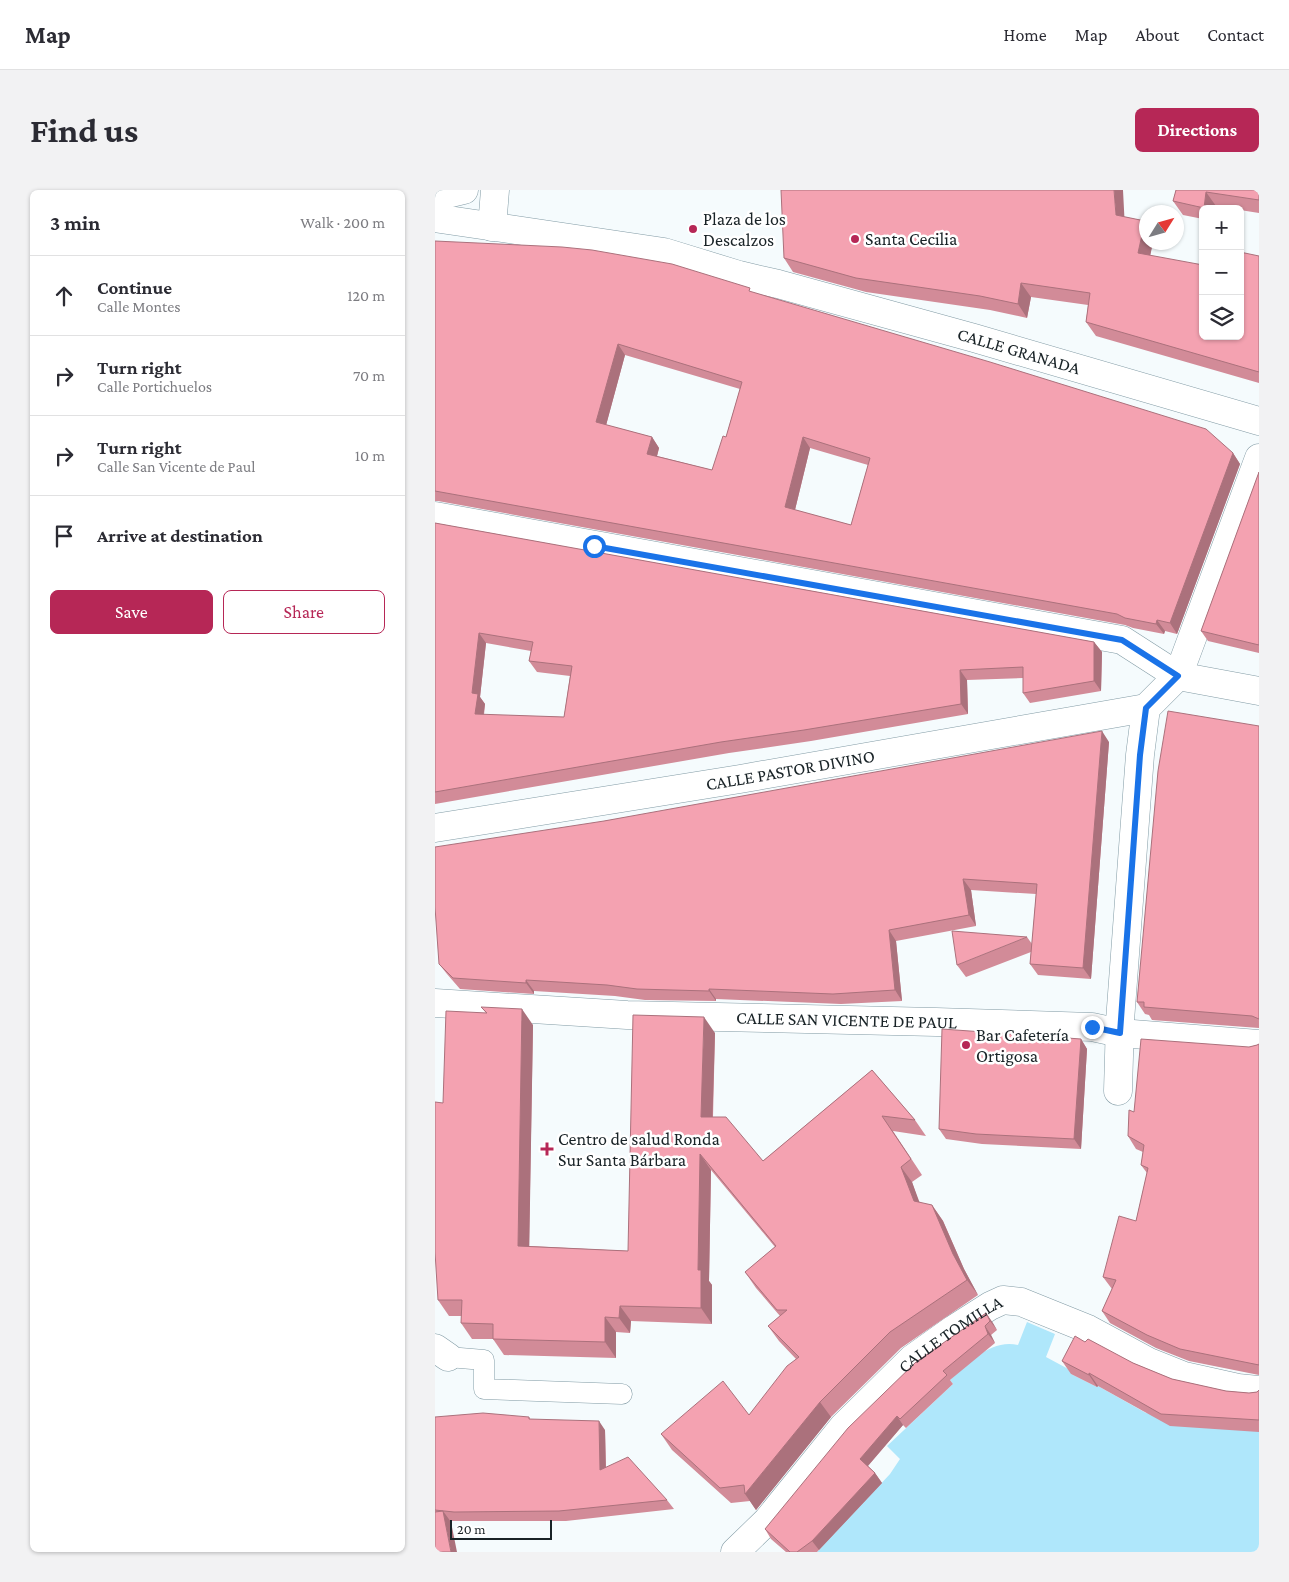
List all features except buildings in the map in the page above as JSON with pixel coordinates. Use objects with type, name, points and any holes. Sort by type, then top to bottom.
[{"type":"street","points":[[435,197],[464,190]]},
{"type":"street","points":[[435,218],[493,227],[495,190]]},
{"type":"street","name":"CALLE GRANADA","points":[[493,227],[664,252],[748,277],[974,338],[1259,422]]},
{"type":"street","points":[[1118,1091],[1120,1033],[1139,764],[1146,708],[1178,676],[1259,458]]},
{"type":"street","points":[[435,516],[1122,640],[1178,676],[1259,691]]},
{"type":"street","name":"CALLE PASTOR DIVINO","points":[[435,828],[740,779],[1146,708]]},
{"type":"street","name":"CALLE SAN VICENTE DE PAUL","points":[[435,1003],[627,1015],[849,1019],[1092,1027],[1120,1033],[1259,1044]]},
{"type":"street","name":"CALLE TOMILLA","points":[[735,1552],[767,1521],[843,1427],[911,1359],[954,1328],[1003,1300],[1021,1302],[1088,1329],[1149,1362],[1184,1376],[1238,1388],[1259,1390]]},
{"type":"lane","points":[[441,1353],[484,1360],[484,1389],[622,1394]]},
{"type":"shaded area","points":[[1027,1322],[1055,1334],[1046,1357],[1072,1371],[1071,1374],[1098,1386],[1146,1413],[1259,1427],[1259,1552],[817,1552],[890,1474],[900,1459],[887,1446],[953,1384],[950,1380],[973,1360],[989,1349],[998,1346],[1018,1345]]},
{"type":"place","name":"Plaza de los Descalzos","points":[[693,229]]},
{"type":"place","name":"Santa Cecilia","points":[[855,239]]},
{"type":"place","name":"Bar Cafetería Ortigosa","points":[[966,1045]]},
{"type":"place","name":"Centro de salud Ronda Sur Santa Bárbara","points":[[547,1149]]},
{"type":"route","points":[[594,546],[1122,640],[1178,676],[1146,708],[1140,755],[1120,1033],[1092,1027]]}]
